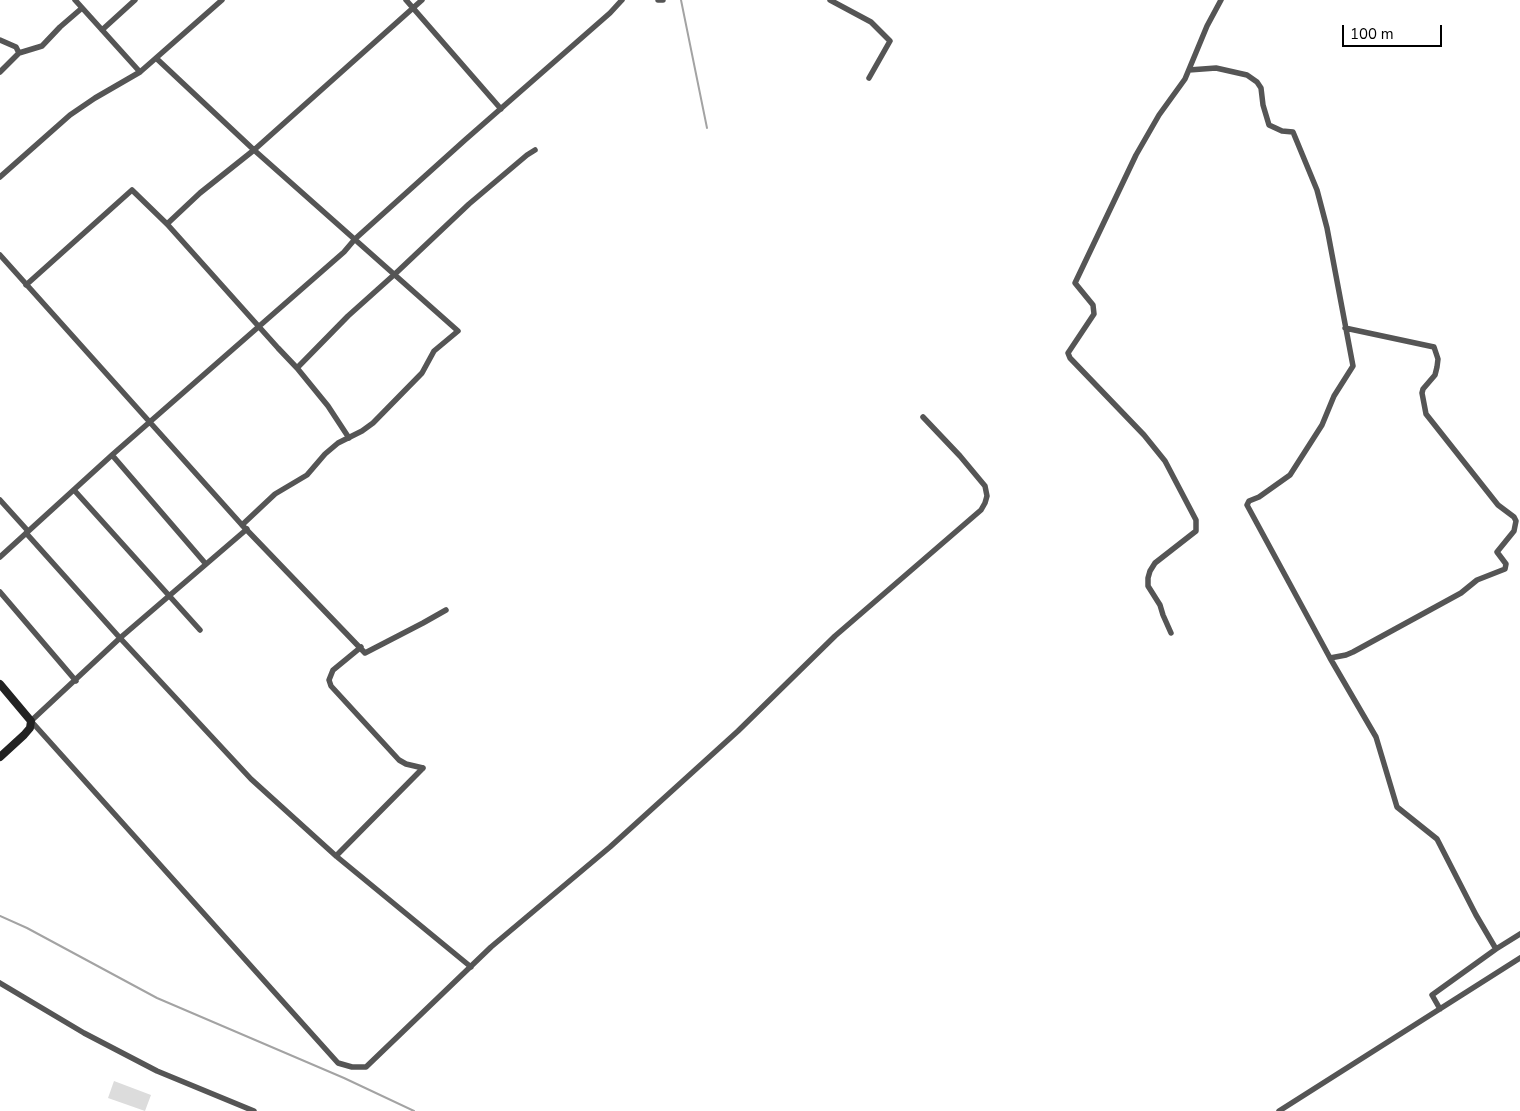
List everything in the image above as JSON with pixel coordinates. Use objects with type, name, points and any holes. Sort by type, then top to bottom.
[{"type":"street","points":[[75,0],[140,72]]},
{"type":"street","points":[[102,30],[134,0]]},
{"type":"street","points":[[0,178],[70,115],[94,98],[140,72],[222,0]]},
{"type":"street","points":[[406,0],[501,109]]},
{"type":"street","points":[[167,224],[200,193],[254,150],[422,0]]},
{"type":"street","points":[[0,557],[258,326],[344,252],[355,239],[610,13],[622,0]]},
{"type":"street","points":[[830,0],[871,22],[890,41],[869,78]]},
{"type":"street","points":[[1171,633],[1160,605],[1148,586],[1148,578],[1155,563],[1196,531],[1196,520],[1165,461],[1144,435],[1070,358],[1068,353],[1094,314],[1093,305],[1075,283],[1136,155],[1159,115],[1189,70],[1207,26],[1221,0]]},
{"type":"street","points":[[0,72],[19,53],[42,46],[82,8]]},
{"type":"street","points":[[0,40],[16,47],[19,53]]},
{"type":"street","points":[[0,757],[24,735],[30,728],[31,722],[120,638],[245,527],[274,494],[307,475],[325,454],[373,423],[422,373],[434,351],[458,330],[254,150],[156,58]]},
{"type":"street","points":[[1189,70],[1216,68],[1247,75],[1257,82],[1261,88],[1263,105],[1269,125],[1282,131],[1293,132],[1317,190],[1327,228],[1353,366],[1334,396],[1322,426],[1290,475],[1259,497],[1249,501],[1247,505],[1330,658],[1376,737],[1397,808],[1437,839],[1476,915],[1496,949]]},
{"type":"street","points":[[297,368],[348,316],[395,275],[469,204],[535,150]]},
{"type":"street","points":[[26,285],[132,190],[167,224],[297,368],[328,406],[349,438]]},
{"type":"street","points":[[0,255],[245,527],[365,653],[446,610]]},
{"type":"street","points":[[1330,658],[1346,656],[1461,593],[1477,580],[1505,569],[1506,564],[1497,552],[1514,531],[1516,521],[1514,517],[1498,505],[1426,414],[1422,393],[1423,389],[1435,375],[1438,360],[1434,347],[1345,328]]},
{"type":"street","points":[[0,684],[31,722],[338,1063],[366,1067],[491,947],[610,847],[691,774],[835,636],[981,510],[987,496],[984,486],[960,456],[923,417]]},
{"type":"street","points":[[112,456],[205,563]]},
{"type":"street","points":[[74,490],[200,630]]},
{"type":"street","points":[[0,500],[120,638],[251,779],[336,856],[471,967]]},
{"type":"street","points":[[0,592],[76,681]]},
{"type":"street","points":[[336,856],[423,768],[406,764],[399,760],[331,686],[329,680],[332,670],[360,648]]},
{"type":"street","points":[[1440,1009],[1432,995],[1520,934]]},
{"type":"street","points":[[1279,1111],[1520,958]]},
{"type":"street","points":[[0,983],[84,1033],[157,1071],[254,1111]]},
{"type":"shaded area","points":[[114,1081],[151,1095],[145,1111],[108,1098]]},
{"type":"waterway","points":[[681,0],[707,128]]},
{"type":"waterway","points":[[0,916],[27,928],[157,998],[344,1078],[414,1111]]}]
